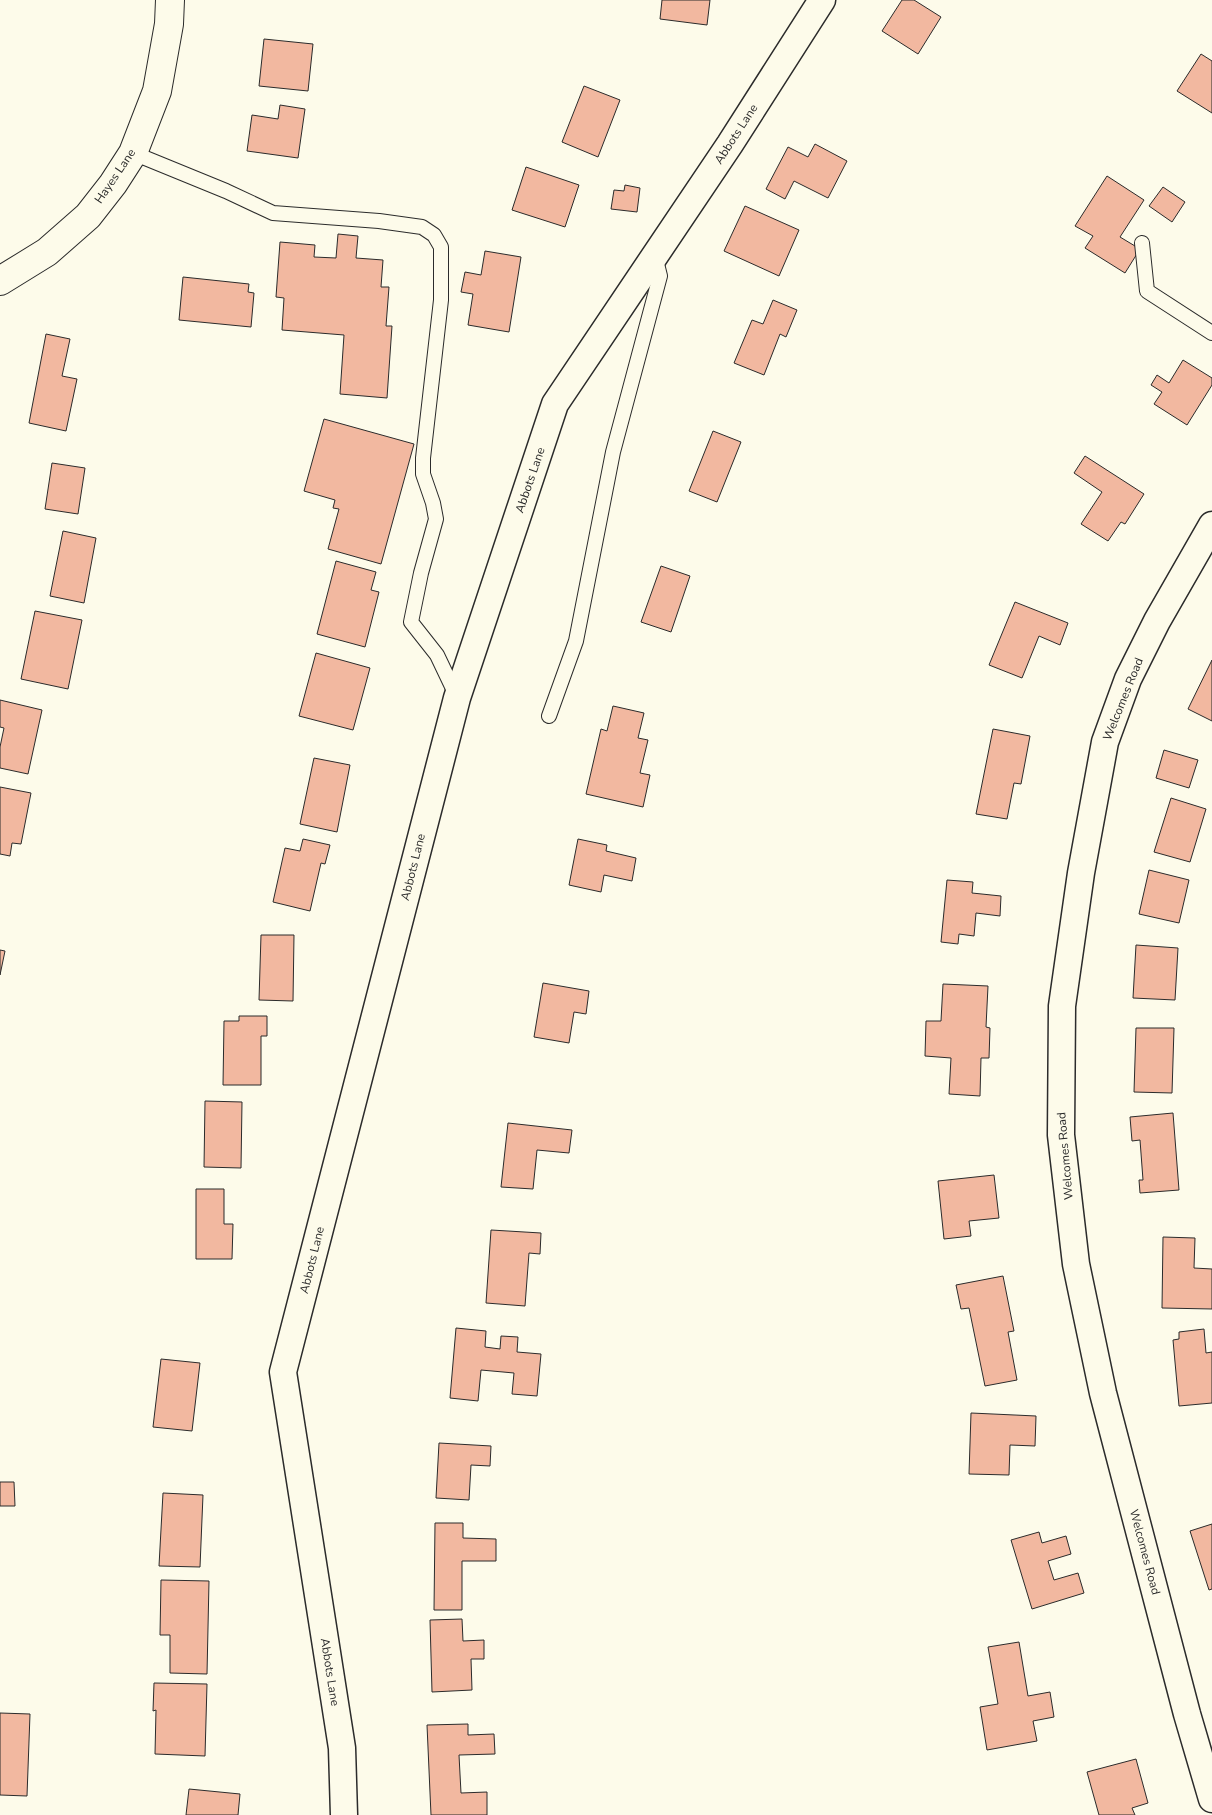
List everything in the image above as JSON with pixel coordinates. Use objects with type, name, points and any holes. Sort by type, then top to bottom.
[{"type":"street","name":"Hayes Lane","points":[[0,281],[47,252],[88,216],[113,184],[133,153],[157,90],[170,24],[170,0]]},
{"type":"street","name":"Abbots Lane","points":[[344,1815],[342,1748],[283,1372],[457,698],[555,404],[730,144],[822,0]]},
{"type":"street","name":"Welcomes Road","points":[[1212,525],[1157,621],[1128,679],[1105,742],[1081,872],[1062,1006],[1061,1125],[1076,1264],[1102,1393],[1187,1714],[1212,1799]]},
{"type":"lane","points":[[133,153],[226,191],[273,214],[379,220],[422,227],[434,235],[441,247],[441,300],[423,458],[423,474],[433,503],[436,519],[421,573],[411,622],[437,655],[457,698]]},
{"type":"lane","points":[[1142,243],[1147,291],[1212,332]]},
{"type":"lane","points":[[549,716],[576,642],[613,452],[660,276],[655,256]]},
{"type":"building","points":[[662,0],[710,0],[707,25],[660,19]]},
{"type":"building","points":[[902,0],[914,0],[941,17],[918,54],[882,31]]},
{"type":"building","points":[[264,39],[313,44],[308,91],[259,86]]},
{"type":"building","points":[[1201,54],[1212,61],[1212,113],[1177,91]]},
{"type":"building","points":[[584,86],[620,100],[598,157],[562,142]]},
{"type":"building","points":[[280,105],[305,109],[298,158],[247,151],[252,115],[278,119]]},
{"type":"building","points":[[815,144],[847,161],[828,198],[794,181],[785,199],[766,189],[788,147],[808,157]]},
{"type":"building","points":[[526,167],[579,185],[565,227],[512,210]]},
{"type":"building","points":[[1107,176],[1144,200],[1120,237],[1140,249],[1125,273],[1085,248],[1093,236],[1075,226]]},
{"type":"building","points":[[625,185],[640,188],[637,212],[611,209],[614,190],[624,191]]},
{"type":"building","points":[[1163,187],[1185,202],[1172,222],[1149,206]]},
{"type":"building","points":[[745,206],[799,230],[779,276],[724,251]]},
{"type":"building","points":[[338,234],[358,236],[356,258],[383,260],[381,287],[389,287],[386,326],[392,326],[387,398],[340,394],[344,335],[282,330],[284,298],[276,297],[280,242],[315,245],[314,257],[336,258]]},
{"type":"building","points":[[485,251],[521,257],[509,332],[468,325],[473,294],[461,292],[465,272],[481,275]]},
{"type":"building","points":[[183,277],[249,284],[248,292],[254,293],[251,327],[179,320]]},
{"type":"building","points":[[773,300],[797,310],[786,337],[780,334],[764,375],[734,363],[752,320],[763,324]]},
{"type":"building","points":[[46,334],[70,339],[62,376],[77,379],[66,431],[29,423]]},
{"type":"building","points":[[1183,360],[1212,378],[1212,385],[1187,425],[1154,404],[1162,392],[1151,385],[1157,375],[1169,383]]},
{"type":"building","points":[[324,419],[414,444],[381,564],[328,549],[339,509],[333,508],[335,500],[304,491]]},
{"type":"building","points":[[713,431],[741,442],[717,502],[689,491]]},
{"type":"building","points":[[1085,456],[1144,494],[1125,524],[1121,522],[1108,541],[1081,524],[1102,492],[1074,473]]},
{"type":"building","points":[[52,463],[85,468],[78,514],[45,509]]},
{"type":"building","points":[[63,531],[96,538],[84,603],[50,596]]},
{"type":"building","points":[[336,561],[376,572],[371,590],[379,592],[365,647],[317,634]]},
{"type":"building","points":[[661,566],[690,576],[671,632],[641,622]]},
{"type":"building","points":[[1015,602],[1068,623],[1060,645],[1039,636],[1022,678],[989,665]]},
{"type":"building","points":[[35,611],[82,620],[68,689],[21,679]]},
{"type":"building","points":[[316,653],[370,668],[353,730],[299,716]]},
{"type":"building","points":[[1212,660],[1212,721],[1188,709]]},
{"type":"building","points":[[0,700],[42,710],[28,774],[0,768],[0,747],[4,728],[0,727]]},
{"type":"building","points":[[613,706],[644,713],[638,738],[648,740],[640,773],[650,775],[643,807],[586,794],[601,729],[607,731]]},
{"type":"building","points":[[993,729],[1030,736],[1021,784],[1014,783],[1007,819],[976,814]]},
{"type":"building","points":[[1164,750],[1198,760],[1189,788],[1156,778]]},
{"type":"building","points":[[314,758],[350,765],[337,832],[300,824]]},
{"type":"building","points":[[0,787],[31,793],[21,844],[12,843],[10,856],[0,854]]},
{"type":"building","points":[[1171,798],[1206,809],[1190,862],[1154,852]]},
{"type":"building","points":[[303,839],[330,845],[325,864],[321,863],[310,911],[273,902],[285,848],[300,851]]},
{"type":"building","points":[[578,839],[607,845],[606,851],[636,858],[632,881],[604,875],[601,892],[569,885]]},
{"type":"building","points":[[1149,870],[1189,880],[1179,923],[1139,914]]},
{"type":"building","points":[[947,880],[973,882],[972,893],[1001,896],[1000,916],[976,913],[974,936],[959,934],[958,944],[941,942]]},
{"type":"building","points":[[261,935],[294,935],[293,1001],[259,1000]]},
{"type":"building","points":[[1136,945],[1178,948],[1175,1000],[1133,998]]},
{"type":"building","points":[[0,950],[5,951],[0,975]]},
{"type":"building","points":[[543,983],[589,991],[586,1014],[574,1012],[569,1043],[534,1037]]},
{"type":"building","points":[[943,984],[988,986],[986,1027],[990,1028],[989,1058],[981,1058],[980,1096],[949,1094],[951,1058],[925,1056],[926,1021],[941,1021]]},
{"type":"building","points":[[239,1016],[267,1016],[267,1036],[261,1036],[261,1085],[223,1085],[224,1021],[239,1021]]},
{"type":"building","points":[[1136,1028],[1174,1028],[1172,1093],[1134,1092]]},
{"type":"building","points":[[205,1101],[242,1102],[241,1168],[204,1167]]},
{"type":"building","points":[[1173,1113],[1179,1190],[1140,1193],[1139,1180],[1143,1180],[1140,1140],[1132,1141],[1130,1117]]},
{"type":"building","points":[[508,1123],[572,1130],[569,1153],[537,1150],[533,1189],[501,1187]]},
{"type":"building","points":[[994,1175],[999,1218],[969,1221],[971,1236],[944,1239],[938,1181]]},
{"type":"building","points":[[196,1189],[224,1189],[224,1224],[233,1224],[232,1259],[196,1259]]},
{"type":"building","points":[[491,1230],[541,1233],[540,1254],[529,1253],[525,1306],[486,1303]]},
{"type":"building","points":[[1163,1237],[1195,1238],[1194,1268],[1212,1269],[1212,1309],[1162,1308]]},
{"type":"building","points":[[1003,1276],[1014,1331],[1008,1332],[1017,1380],[985,1386],[969,1308],[961,1309],[956,1285]]},
{"type":"building","points":[[456,1328],[486,1331],[485,1347],[500,1349],[501,1336],[518,1337],[517,1352],[541,1354],[537,1396],[512,1394],[514,1373],[481,1370],[478,1401],[450,1398]]},
{"type":"building","points":[[1204,1329],[1206,1353],[1212,1352],[1212,1403],[1179,1406],[1173,1340],[1179,1339],[1179,1332]]},
{"type":"building","points":[[161,1359],[200,1363],[192,1431],[153,1427]]},
{"type":"building","points":[[971,1413],[1036,1416],[1035,1446],[1010,1445],[1009,1475],[969,1474]]},
{"type":"building","points":[[439,1443],[491,1446],[490,1466],[471,1465],[469,1500],[436,1498]]},
{"type":"building","points":[[0,1482],[14,1482],[15,1506],[0,1506]]},
{"type":"building","points":[[163,1493],[203,1495],[200,1567],[159,1566]]},
{"type":"building","points":[[435,1523],[463,1523],[463,1538],[496,1539],[496,1561],[462,1561],[462,1610],[434,1610]]},
{"type":"building","points":[[1212,1524],[1212,1589],[1209,1590],[1190,1531]]},
{"type":"building","points":[[1039,1532],[1042,1543],[1066,1536],[1071,1554],[1048,1561],[1054,1580],[1078,1573],[1084,1593],[1032,1609],[1011,1540]]},
{"type":"building","points":[[161,1580],[209,1581],[207,1674],[170,1673],[170,1635],[160,1635]]},
{"type":"building","points":[[462,1619],[463,1641],[484,1640],[484,1659],[471,1659],[472,1690],[432,1692],[430,1620]]},
{"type":"building","points":[[1019,1642],[1028,1696],[1050,1692],[1054,1717],[1033,1721],[1037,1741],[987,1750],[980,1707],[998,1704],[988,1647]]},
{"type":"building","points":[[154,1683],[207,1684],[205,1756],[155,1754],[156,1710],[153,1711]]},
{"type":"building","points":[[0,1713],[30,1714],[27,1796],[0,1795]]},
{"type":"building","points":[[468,1724],[468,1735],[494,1734],[495,1754],[459,1755],[461,1793],[487,1792],[487,1815],[431,1815],[427,1725]]},
{"type":"building","points":[[1136,1759],[1148,1803],[1132,1808],[1135,1815],[1099,1815],[1087,1772]]},
{"type":"building","points":[[189,1789],[240,1794],[238,1815],[186,1815]]}]
